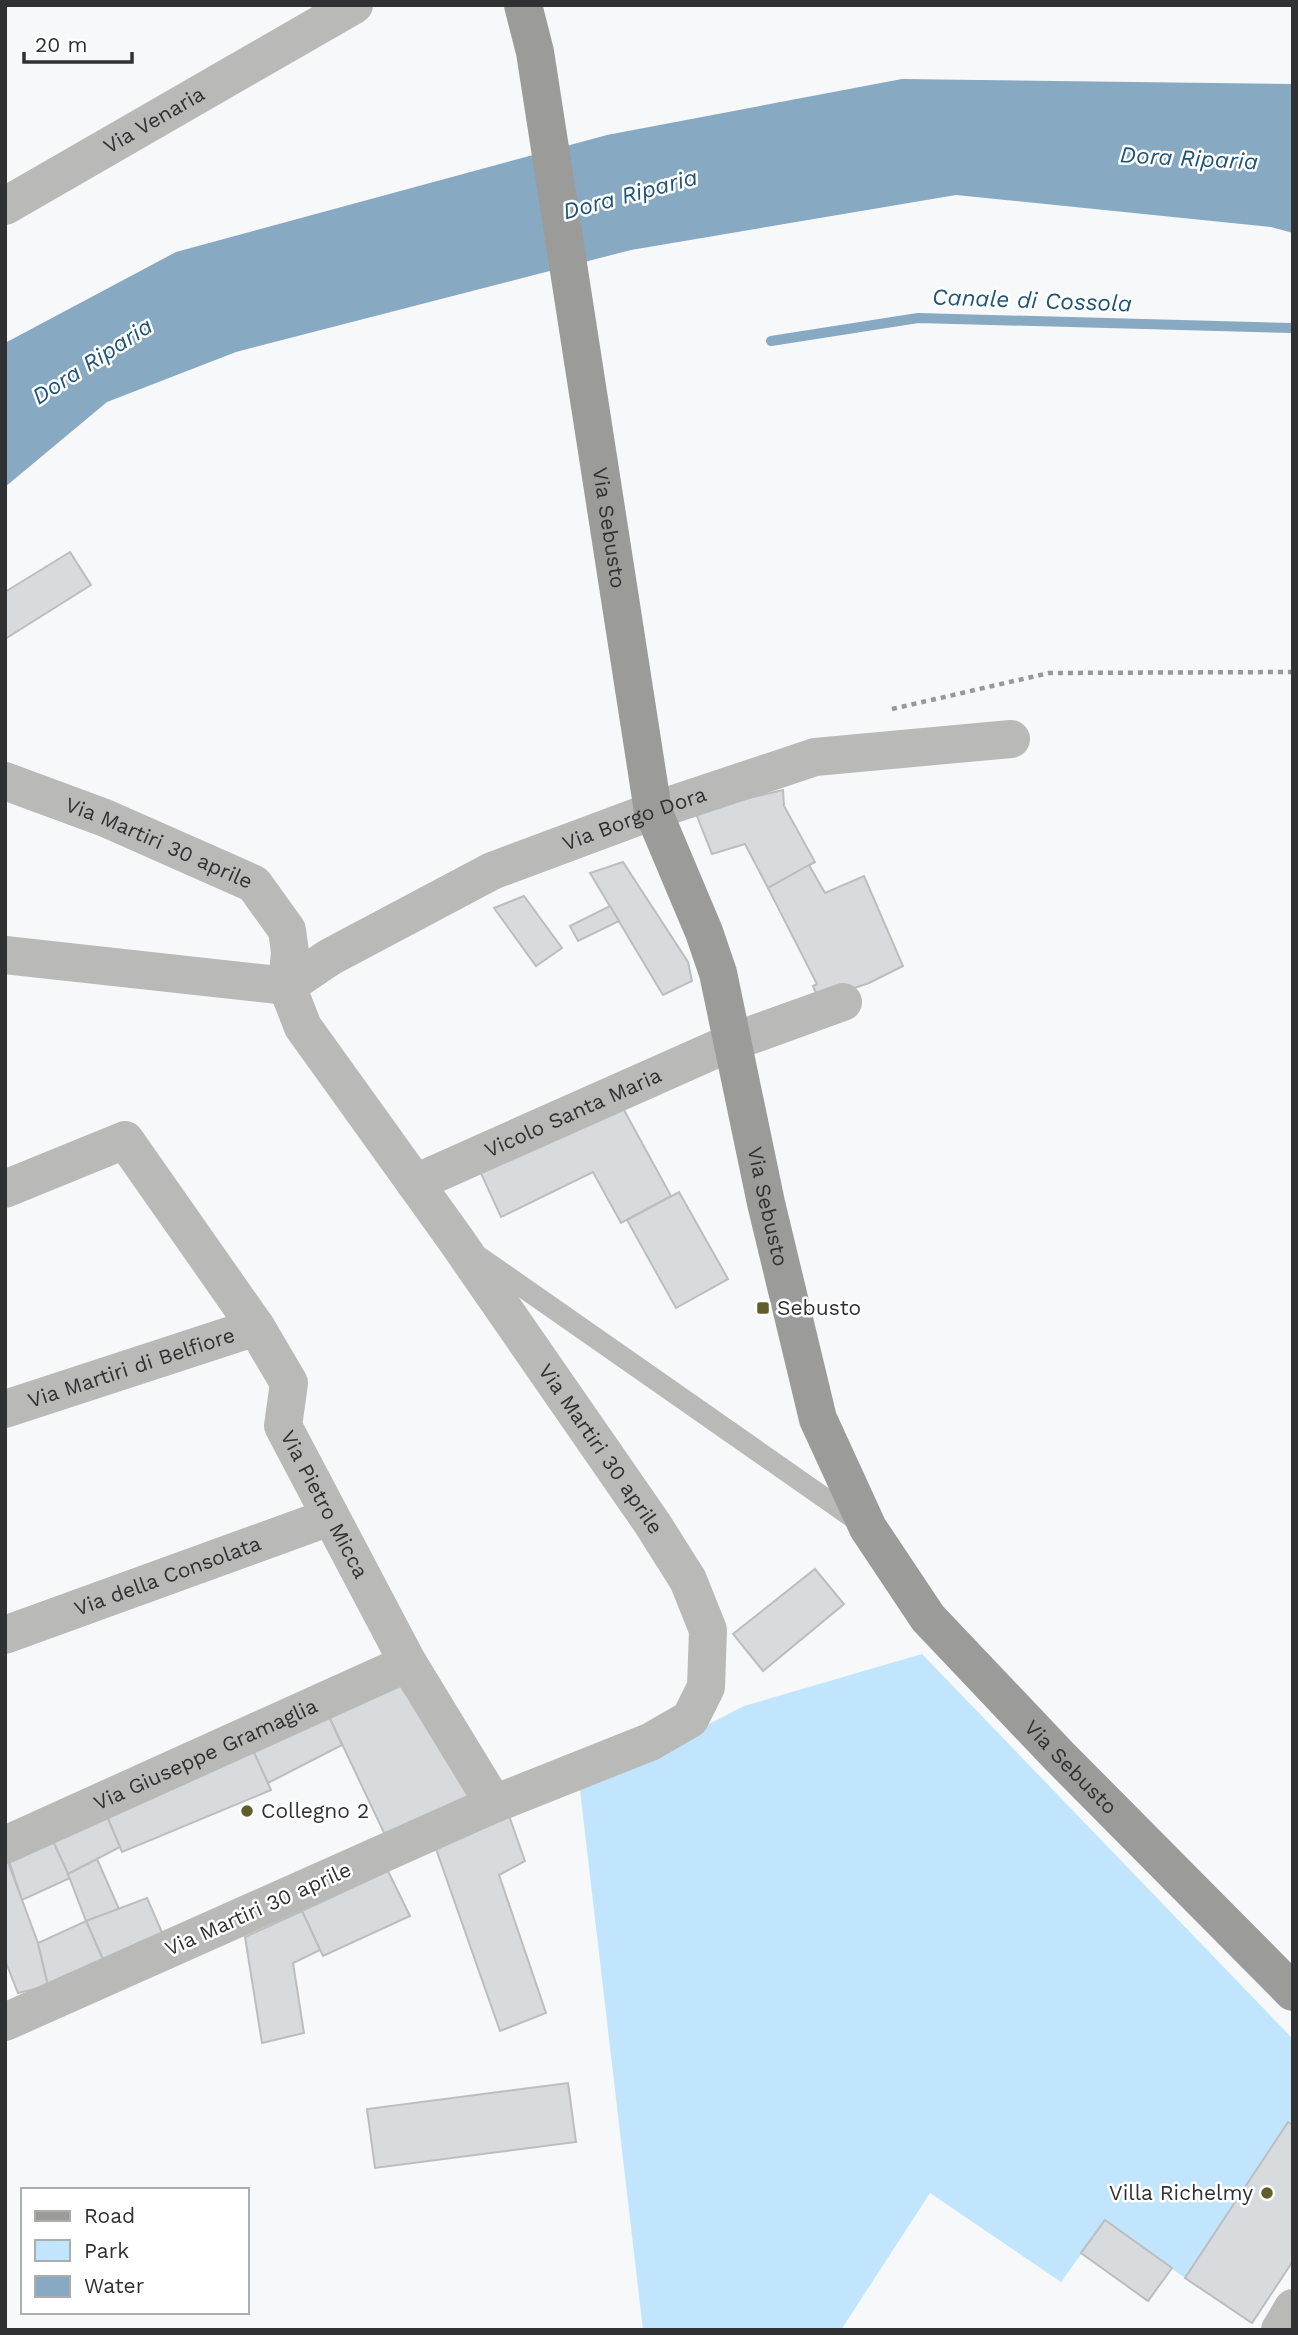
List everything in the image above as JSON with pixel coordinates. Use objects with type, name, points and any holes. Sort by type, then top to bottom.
[{"type":"street","name":"Via Venaria","points":[[15,200],[354,5]]},
{"type":"street","name":"Via Sebusto","points":[[523,5],[535,52],[653,811],[714,963],[766,1203],[818,1419],[868,1528],[928,1618],[1059,1756],[1292,1990]]},
{"type":"street","name":"Via Borgo Dora","points":[[287,986],[330,957],[492,871],[653,811],[815,757],[1011,739]]},
{"type":"street","name":"Via Martiri 30 aprile","points":[[5,781],[105,818],[254,884],[286,930],[290,952],[287,986],[303,1027],[652,1523],[688,1580],[709,1630],[706,1687],[690,1719],[650,1742],[494,1804],[5,2022]]},
{"type":"street","points":[[5,955],[287,986]]},
{"type":"street","points":[[732,1042],[843,1002]]},
{"type":"street","name":"Vicolo Santa Maria","points":[[415,1183],[732,1042]]},
{"type":"street","name":"Via Pietro Micca","points":[[5,1189],[125,1140],[256,1327],[289,1383],[283,1426],[408,1663],[494,1804]]},
{"type":"street","name":"Via Martiri di Belfiore","points":[[5,1409],[256,1327]]},
{"type":"street","name":"Via della Consolata","points":[[5,1635],[330,1517]]},
{"type":"street","name":"Via Giuseppe Gramaglia","points":[[5,1845],[408,1663]]},
{"type":"street","points":[[1280,2330],[1293,2308]]},
{"type":"lane","name":"Via Sebusto","points":[[456,1241],[868,1528]]},
{"type":"path","points":[[882,712],[1049,673],[1293,672]]},
{"type":"green space","points":[[922,1654],[1293,2039],[1293,2125],[1288,2122],[1185,2278],[1105,2221],[1061,2282],[930,2193],[841,2330],[643,2330],[580,1790],[744,1706]]},
{"type":"water","name":"Dora Riparia","points":[[902,79],[1293,84],[1293,233],[1271,227],[956,195],[631,250],[236,352],[107,402],[5,487],[5,343],[176,252],[607,135]]},
{"type":"building","points":[[70,552],[91,585],[5,639],[5,592]]},
{"type":"building","points":[[783,790],[784,806],[815,862],[768,888],[745,844],[712,854],[695,811]]},
{"type":"building","points":[[623,862],[688,962],[692,981],[663,995],[590,873]]},
{"type":"building","points":[[809,865],[825,893],[864,876],[903,966],[869,983],[819,1000],[813,986],[817,984],[768,888]]},
{"type":"building","points":[[524,896],[562,948],[536,966],[494,908]]},
{"type":"building","points":[[610,906],[619,921],[578,941],[570,926]]},
{"type":"building","points":[[618,1099],[671,1196],[621,1223],[593,1172],[501,1217],[478,1167]]},
{"type":"building","points":[[679,1192],[728,1279],[676,1308],[627,1220]]},
{"type":"building","points":[[815,1569],[844,1604],[763,1671],[733,1634]]},
{"type":"building","points":[[395,1678],[479,1797],[386,1837],[325,1708]]},
{"type":"building","points":[[325,1708],[342,1745],[268,1783],[251,1746]]},
{"type":"building","points":[[251,1746],[271,1790],[122,1852],[105,1812]]},
{"type":"building","points":[[105,1812],[120,1847],[68,1874],[52,1839]]},
{"type":"building","points":[[508,1813],[525,1861],[499,1875],[546,2013],[500,2031],[435,1846]]},
{"type":"building","points":[[52,1839],[70,1878],[22,1900],[8,1858]]},
{"type":"building","points":[[5,1854],[38,1943],[48,1986],[18,1993],[5,1960]]},
{"type":"building","points":[[97,1859],[119,1909],[86,1921],[68,1874]]},
{"type":"building","points":[[388,1871],[410,1916],[323,1956],[302,1911]]},
{"type":"building","points":[[147,1898],[164,1937],[104,1962],[86,1921]]},
{"type":"building","points":[[302,1911],[320,1950],[293,1963],[304,2033],[262,2043],[245,1937]]},
{"type":"building","points":[[86,1921],[104,1962],[48,1986],[38,1943]]},
{"type":"building","points":[[568,2083],[576,2142],[375,2168],[367,2109]]},
{"type":"building","name":"Villa Richelmy","points":[[1288,2122],[1293,2125],[1293,2261],[1252,2323],[1185,2278]]},
{"type":"building","points":[[1105,2220],[1172,2268],[1148,2301],[1081,2253]]},
{"type":"waterway","name":"Canale di Cossola","points":[[771,341],[918,318],[1293,328]]},
{"type":"place","name":"Sebusto","points":[[763,1308]]},
{"type":"place","name":"Collegno 2","points":[[247,1811]]},
{"type":"place","name":"Villa Richelmy","points":[[1267,2193]]}]
